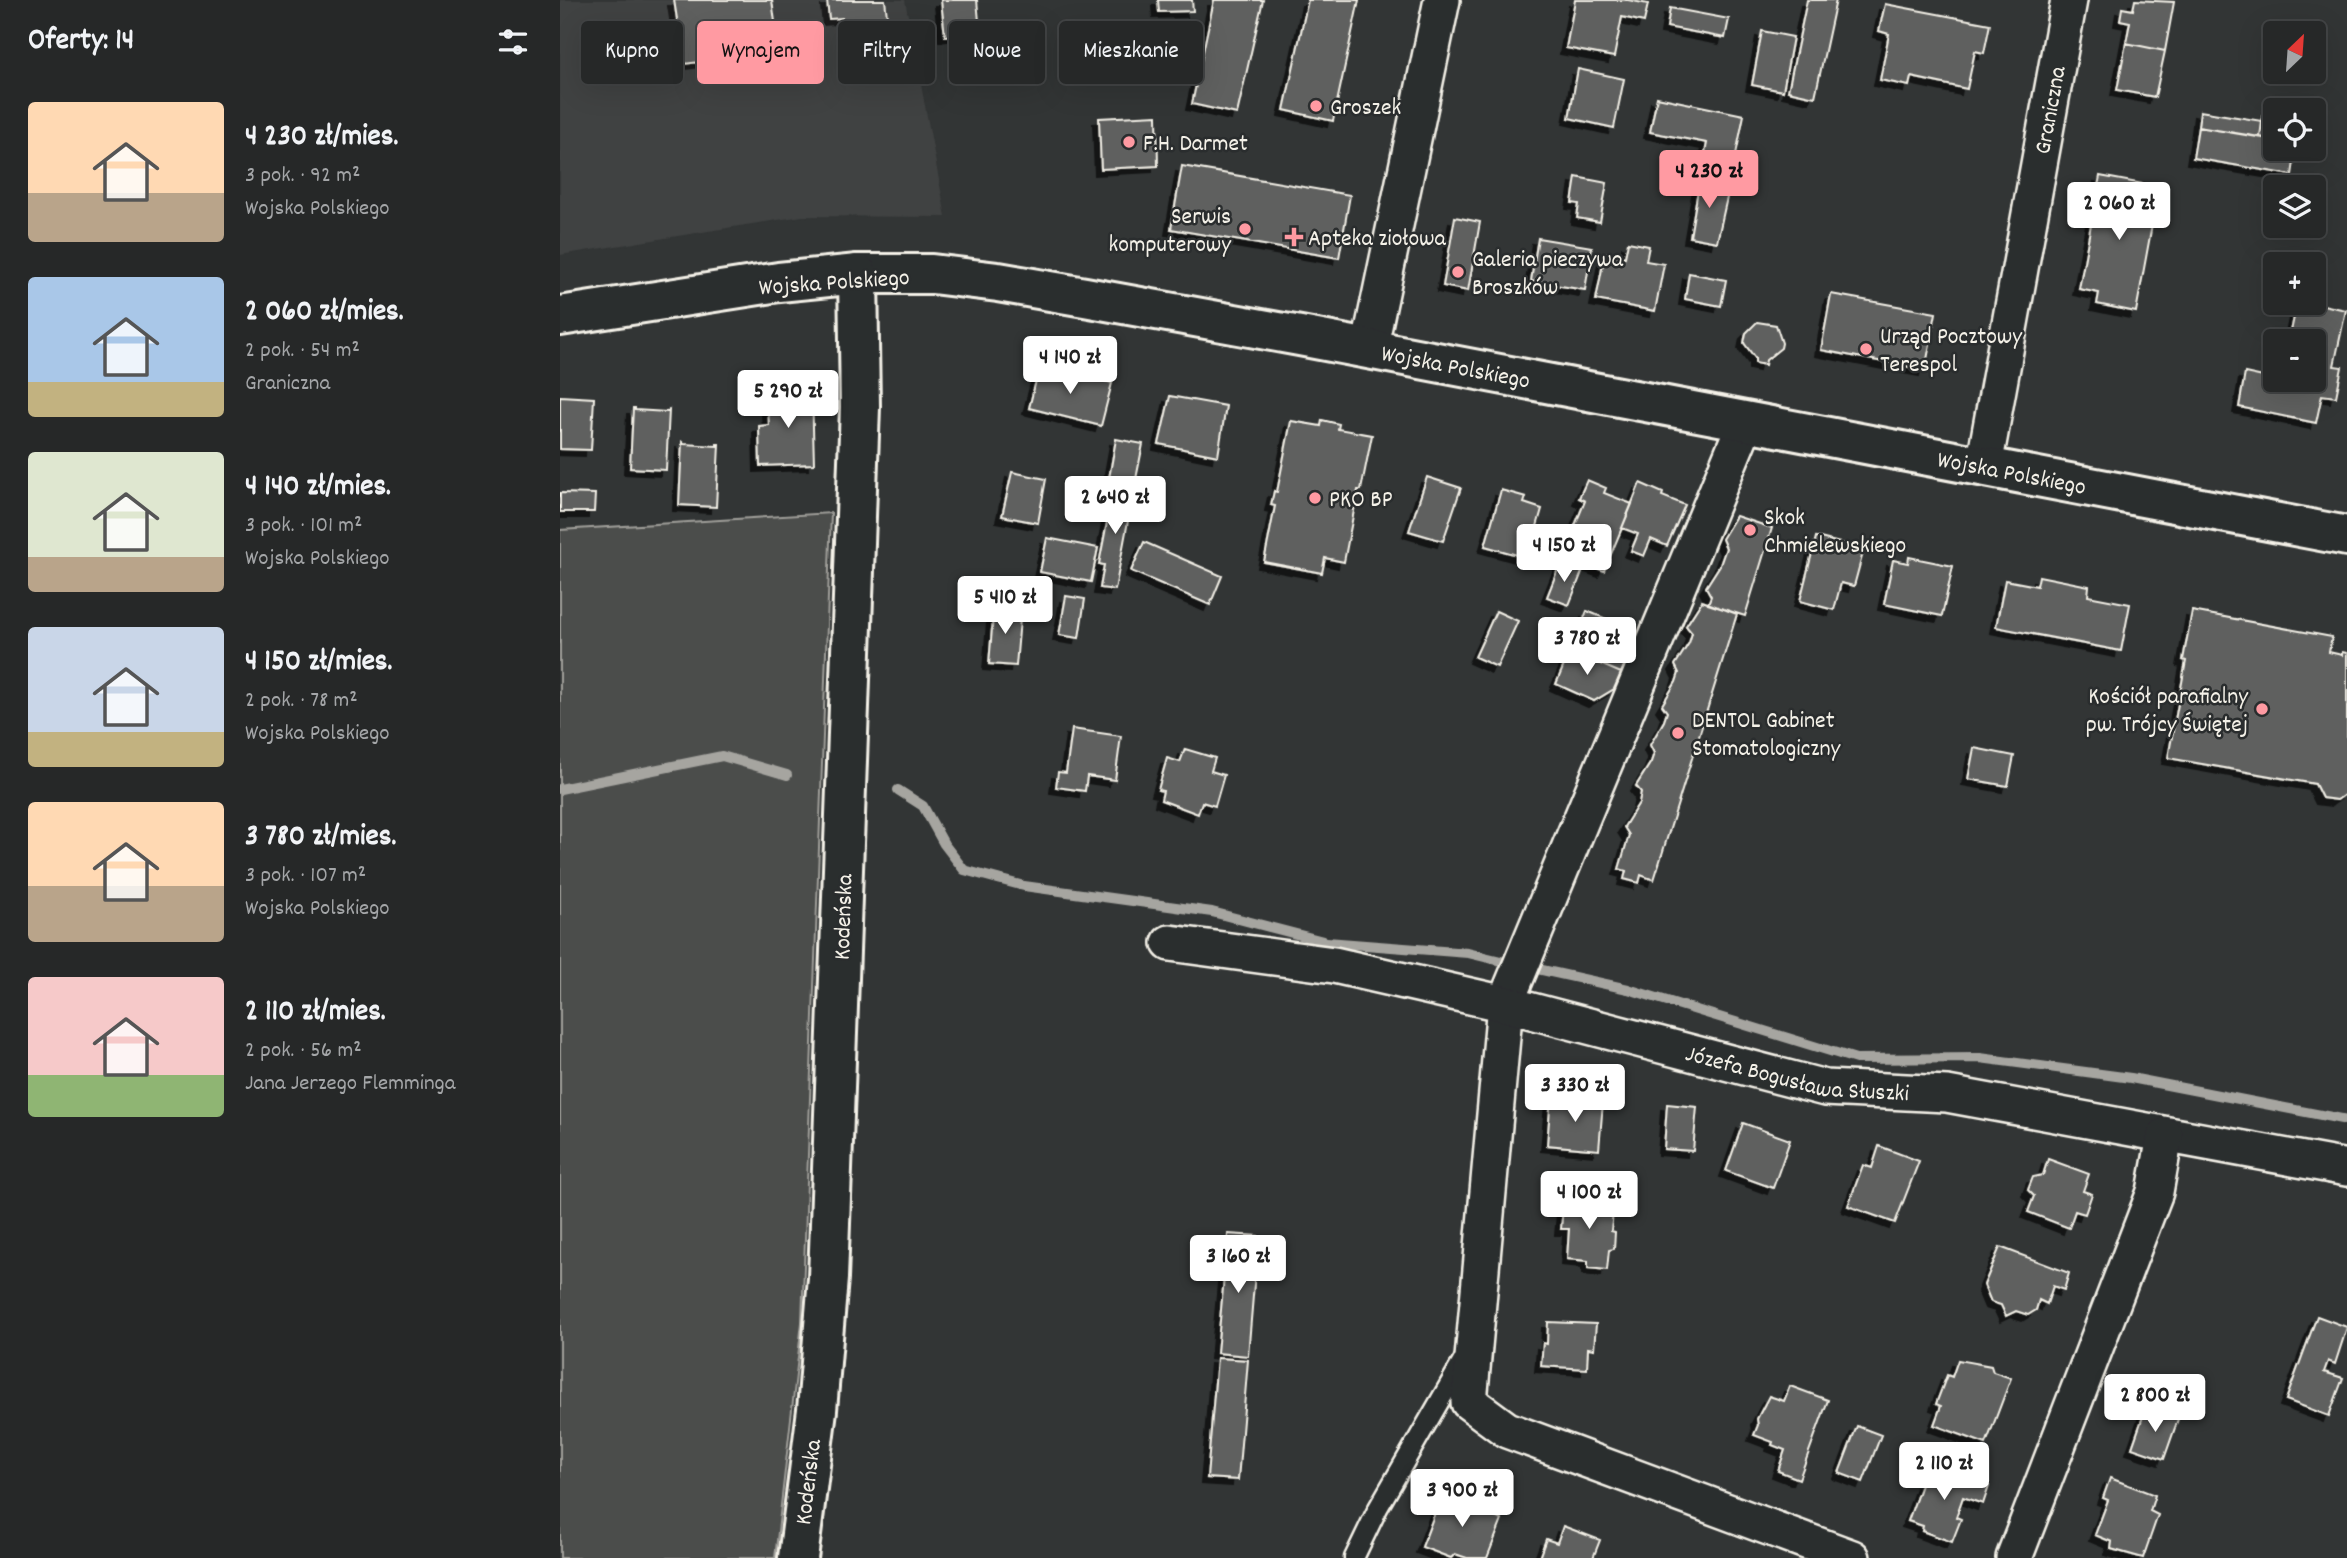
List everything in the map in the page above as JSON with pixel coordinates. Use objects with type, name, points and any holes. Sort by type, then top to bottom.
[{"type":"main road","name":"Wojska Polskiego","points":[[560,316],[779,282],[858,274],[932,274],[998,282],[1300,335],[2347,536]]},
{"type":"main road","name":"Kodeńska","points":[[798,1558],[818,1398],[828,1264],[860,407],[858,274]]},
{"type":"street","points":[[1369,350],[1442,0]]},
{"type":"street","name":"Graniczna","points":[[1983,466],[2069,0]]},
{"type":"street","points":[[1746,421],[1506,1004],[1469,1402],[1507,1430],[1852,1558]]},
{"type":"street","name":"Józefa Bogusława Słuszki","points":[[1170,943],[1334,965],[1506,1004],[1825,1088],[1947,1094],[2347,1168]]},
{"type":"street","points":[[2014,1558],[2155,1192],[2165,1136]]},
{"type":"lane","points":[[1354,1558],[1378,1508],[1475,1341]]},
{"type":"shaded area","points":[[560,0],[905,0],[909,21],[838,21],[838,84],[921,84],[946,217],[802,216],[560,255]]},
{"type":"shaded area","points":[[831,513],[802,1322],[775,1558],[560,1558],[560,530]]},
{"type":"building","points":[[674,0],[772,0],[775,21],[697,21],[697,62],[684,64],[683,21],[677,21]]},
{"type":"building","points":[[827,0],[885,0],[888,21],[829,19]]},
{"type":"building","points":[[941,0],[977,0],[979,21],[949,21],[949,36],[945,36]]},
{"type":"building","points":[[1158,0],[1192,0],[1193,11],[1159,12]]},
{"type":"building","points":[[1214,0],[1263,0],[1237,114],[1192,104],[1196,84],[1203,84],[1203,52]]},
{"type":"building","points":[[1308,0],[1359,0],[1333,121],[1284,110]]},
{"type":"building","points":[[1575,0],[1628,0],[1648,4],[1644,22],[1622,17],[1614,57],[1566,48]]},
{"type":"building","points":[[1807,0],[1836,0],[1815,97],[1788,91]]},
{"type":"building","points":[[2135,0],[2174,2],[2165,51],[2126,43],[2130,22],[2120,20],[2122,8],[2133,10]]},
{"type":"building","points":[[1885,4],[1990,24],[1984,53],[1975,51],[1967,89],[1911,77],[1909,86],[1880,80],[1889,34],[1879,31]]},
{"type":"building","points":[[1670,8],[1729,19],[1725,38],[1667,27]]},
{"type":"building","points":[[1762,31],[1793,37],[1783,91],[1752,85]]},
{"type":"building","points":[[2126,43],[2165,51],[2155,97],[2117,90]]},
{"type":"building","points":[[1578,69],[1624,79],[1614,128],[1569,118]]},
{"type":"building","points":[[1657,97],[1744,115],[1730,184],[1700,178],[1707,143],[1650,132]]},
{"type":"building","points":[[2200,111],[2262,121],[2260,137],[2198,127]]},
{"type":"building","name":"F.H. Darmet","points":[[1157,115],[1158,166],[1101,169],[1099,118]]},
{"type":"building","points":[[2263,116],[2263,138],[2260,137]]},
{"type":"building","points":[[2198,127],[2263,138],[2263,161],[2294,161],[2292,175],[2193,158]]},
{"type":"building","points":[[1182,166],[1350,195],[1339,258],[1171,229]]},
{"type":"building","points":[[2100,176],[2159,187],[2136,312],[2097,304],[2099,293],[2079,289]]},
{"type":"building","points":[[1576,177],[1607,183],[1600,222],[1577,218],[1579,204],[1572,203]]},
{"type":"building","points":[[1700,178],[1730,184],[1717,242],[1690,237]]},
{"type":"building","points":[[1455,217],[1480,222],[1468,291],[1443,286]]},
{"type":"building","points":[[1538,238],[1592,247],[1585,290],[1531,281]]},
{"type":"building","points":[[1628,242],[1649,246],[1646,261],[1664,264],[1655,311],[1596,300],[1605,253],[1625,257]]},
{"type":"building","points":[[1689,273],[1726,280],[1721,306],[1685,299]]},
{"type":"building","points":[[1831,294],[1936,313],[1925,370],[1821,350]]},
{"type":"building","points":[[2326,306],[2346,310],[2334,366],[2342,367],[2336,397],[2322,395],[2316,423],[2239,407],[2245,373],[2263,377],[2263,392],[2326,392],[2326,329],[2292,329],[2294,315],[2326,315]]},
{"type":"building","points":[[1757,322],[1776,325],[1782,343],[1781,348],[1766,360],[1765,365],[1755,363],[1755,358],[1744,343],[1746,333]]},
{"type":"building","points":[[1040,365],[1112,383],[1101,426],[1029,408]]},
{"type":"building","points":[[812,390],[814,464],[760,466],[759,426],[769,425],[767,391]]},
{"type":"building","points":[[560,396],[594,398],[591,450],[560,449]]},
{"type":"building","points":[[1170,396],[1226,406],[1218,456],[1159,444]]},
{"type":"building","points":[[633,408],[667,412],[669,410],[666,470],[630,468]]},
{"type":"building","name":"PKO BP","points":[[1322,420],[1339,424],[1338,429],[1372,435],[1344,562],[1325,558],[1322,573],[1264,562],[1275,506],[1271,505],[1274,491],[1277,492],[1291,421],[1321,426]]},
{"type":"building","points":[[1116,439],[1143,444],[1134,489],[1108,484]]},
{"type":"building","points":[[682,442],[717,446],[719,444],[716,507],[679,505]]},
{"type":"building","points":[[1012,472],[1046,479],[1038,523],[1002,516]]},
{"type":"building","points":[[1427,477],[1461,488],[1443,541],[1409,531]]},
{"type":"building","points":[[1587,480],[1606,488],[1604,493],[1632,504],[1604,571],[1580,562],[1587,547],[1569,540],[1585,501],[1579,498]]},
{"type":"building","points":[[1640,483],[1685,505],[1667,546],[1651,539],[1644,556],[1631,551],[1638,534],[1622,528]]},
{"type":"building","points":[[1114,486],[1134,489],[1115,590],[1100,588],[1104,565],[1099,564]]},
{"type":"building","points":[[1501,490],[1526,497],[1524,503],[1542,509],[1528,558],[1485,546]]},
{"type":"building","points":[[560,493],[595,494],[594,512],[560,512]]},
{"type":"building","points":[[1736,516],[1772,528],[1745,616],[1708,604],[1711,596],[1706,587],[1720,565],[1726,548],[1722,539]]},
{"type":"building","points":[[1816,537],[1864,549],[1854,586],[1841,583],[1834,610],[1800,601]]},
{"type":"building","points":[[1047,538],[1098,548],[1091,582],[1040,572]]},
{"type":"building","points":[[1144,542],[1222,576],[1210,605],[1131,571]]},
{"type":"building","points":[[1909,557],[1953,566],[1942,616],[1884,604],[1893,560],[1908,563]]},
{"type":"building","points":[[1560,564],[1582,572],[1569,605],[1547,597]]},
{"type":"building","points":[[2039,576],[2089,586],[2088,596],[2130,604],[2121,651],[1996,627],[2005,580],[2037,586]]},
{"type":"building","points":[[1066,596],[1085,599],[1079,638],[1059,635]]},
{"type":"building","name":"DENTOL Gabinet Stomatologiczny","points":[[1702,601],[1737,614],[1654,880],[1641,875],[1639,883],[1624,879],[1626,871],[1619,869],[1629,835],[1624,827],[1639,803],[1641,792],[1636,786],[1651,762],[1654,753],[1650,745],[1667,712],[1662,705],[1679,673],[1675,665],[1689,643],[1692,633],[1686,626]]},
{"type":"building","points":[[994,605],[1021,607],[1016,666],[989,664]]},
{"type":"building","points":[[1496,611],[1518,621],[1497,667],[1475,657]]},
{"type":"building","points":[[1587,611],[1638,632],[1621,673],[1570,651]]},
{"type":"building","name":"Kościół parafialny pw. Trójcy Świętej","points":[[2192,611],[2332,637],[2329,652],[2342,655],[2342,652],[2347,653],[2347,793],[2337,800],[2322,798],[2315,784],[2168,758],[2186,661],[2183,660]]},
{"type":"building","points":[[1570,651],[1621,673],[1614,689],[1594,701],[1556,684]]},
{"type":"building","points":[[1072,729],[1121,736],[1115,780],[1087,776],[1085,791],[1056,787],[1058,772],[1066,773]]},
{"type":"building","points":[[1974,748],[2014,756],[2008,786],[1968,779]]},
{"type":"building","points":[[1185,749],[1215,758],[1211,771],[1224,775],[1215,806],[1202,802],[1198,814],[1161,800],[1163,791],[1158,790],[1167,758],[1180,762]]},
{"type":"building","points":[[1551,1097],[1603,1102],[1599,1150],[1547,1145]]},
{"type":"building","points":[[1667,1104],[1697,1107],[1693,1151],[1664,1149]]},
{"type":"building","points":[[1743,1123],[1790,1140],[1773,1188],[1726,1171]]},
{"type":"building","points":[[1879,1146],[1919,1161],[1895,1223],[1848,1206],[1863,1165],[1872,1168]]},
{"type":"building","points":[[2048,1159],[2089,1174],[2083,1191],[2092,1194],[2085,1214],[2075,1211],[2069,1228],[2028,1212],[2034,1196],[2028,1190],[2033,1177],[2043,1175]]},
{"type":"building","points":[[1564,1198],[1614,1203],[1611,1231],[1615,1232],[1614,1249],[1609,1250],[1607,1270],[1588,1268],[1588,1261],[1567,1259],[1569,1229],[1561,1229]]},
{"type":"building","points":[[1228,1234],[1258,1236],[1248,1356],[1217,1353]]},
{"type":"building","points":[[2000,1247],[2069,1273],[2064,1290],[2053,1286],[2047,1304],[2039,1300],[2036,1310],[2028,1315],[2016,1311],[2006,1316],[2001,1305],[1991,1302],[1984,1285]]},
{"type":"building","points":[[2317,1316],[2347,1327],[2335,1364],[2328,1361],[2324,1372],[2343,1378],[2329,1416],[2286,1400]]},
{"type":"building","points":[[1548,1322],[1596,1324],[1594,1349],[1588,1348],[1587,1369],[1541,1366],[1543,1343],[1547,1344]]},
{"type":"building","points":[[1217,1358],[1248,1360],[1238,1480],[1207,1478]]},
{"type":"building","points":[[1958,1360],[1991,1366],[1993,1372],[2011,1378],[1986,1444],[1934,1425],[1941,1406],[1936,1404],[1947,1375],[1952,1377]]},
{"type":"building","points":[[1790,1386],[1828,1400],[1799,1479],[1778,1471],[1785,1450],[1754,1435],[1757,1419],[1769,1396],[1784,1401]]},
{"type":"building","points":[[2146,1408],[2178,1419],[2164,1459],[2132,1448]]},
{"type":"building","points":[[1857,1426],[1881,1435],[1863,1482],[1839,1473]]},
{"type":"building","points":[[1934,1465],[1989,1486],[1983,1504],[1963,1497],[1956,1517],[1961,1519],[1952,1542],[1922,1531],[1923,1526],[1908,1521],[1922,1482],[1928,1482]]},
{"type":"building","points":[[2110,1478],[2155,1495],[2150,1511],[2158,1515],[2143,1558],[2111,1549],[2112,1542],[2095,1535],[2108,1500],[2103,1498]]},
{"type":"building","points":[[1442,1494],[1460,1501],[1469,1498],[1481,1503],[1484,1513],[1502,1520],[1487,1558],[1467,1558],[1455,1554],[1451,1558],[1422,1547]]},
{"type":"building","points":[[1563,1526],[1600,1540],[1593,1558],[1539,1558],[1546,1539],[1557,1543]]},
{"type":"waterway","points":[[560,789],[722,756],[787,775]]},
{"type":"waterway","points":[[898,790],[923,806],[944,844],[964,870],[1024,886],[1212,912],[1327,942],[1468,953],[1501,961]]},
{"type":"waterway","points":[[1533,968],[1628,989],[1856,1059],[1980,1058],[2131,1078],[2347,1120]]},
{"type":"place","name":"Groszek","points":[[1316,106]]},
{"type":"place","name":"F.H. Darmet","points":[[1129,142]]},
{"type":"place","name":"Serwis komputerowy","points":[[1245,229]]},
{"type":"place","name":"Apteka ziołowa","points":[[1294,237]]},
{"type":"place","name":"Galeria pieczywa Broszków","points":[[1458,272]]},
{"type":"place","name":"Urząd Pocztowy Terespol","points":[[1866,349]]},
{"type":"place","name":"PKO BP","points":[[1315,498]]},
{"type":"place","name":"Skok Chmielewskiego","points":[[1750,530]]},
{"type":"place","name":"Kościół parafialny pw. Trójcy Świętej","points":[[2262,709]]},
{"type":"place","name":"DENTOL Gabinet Stomatologiczny","points":[[1678,733]]}]
